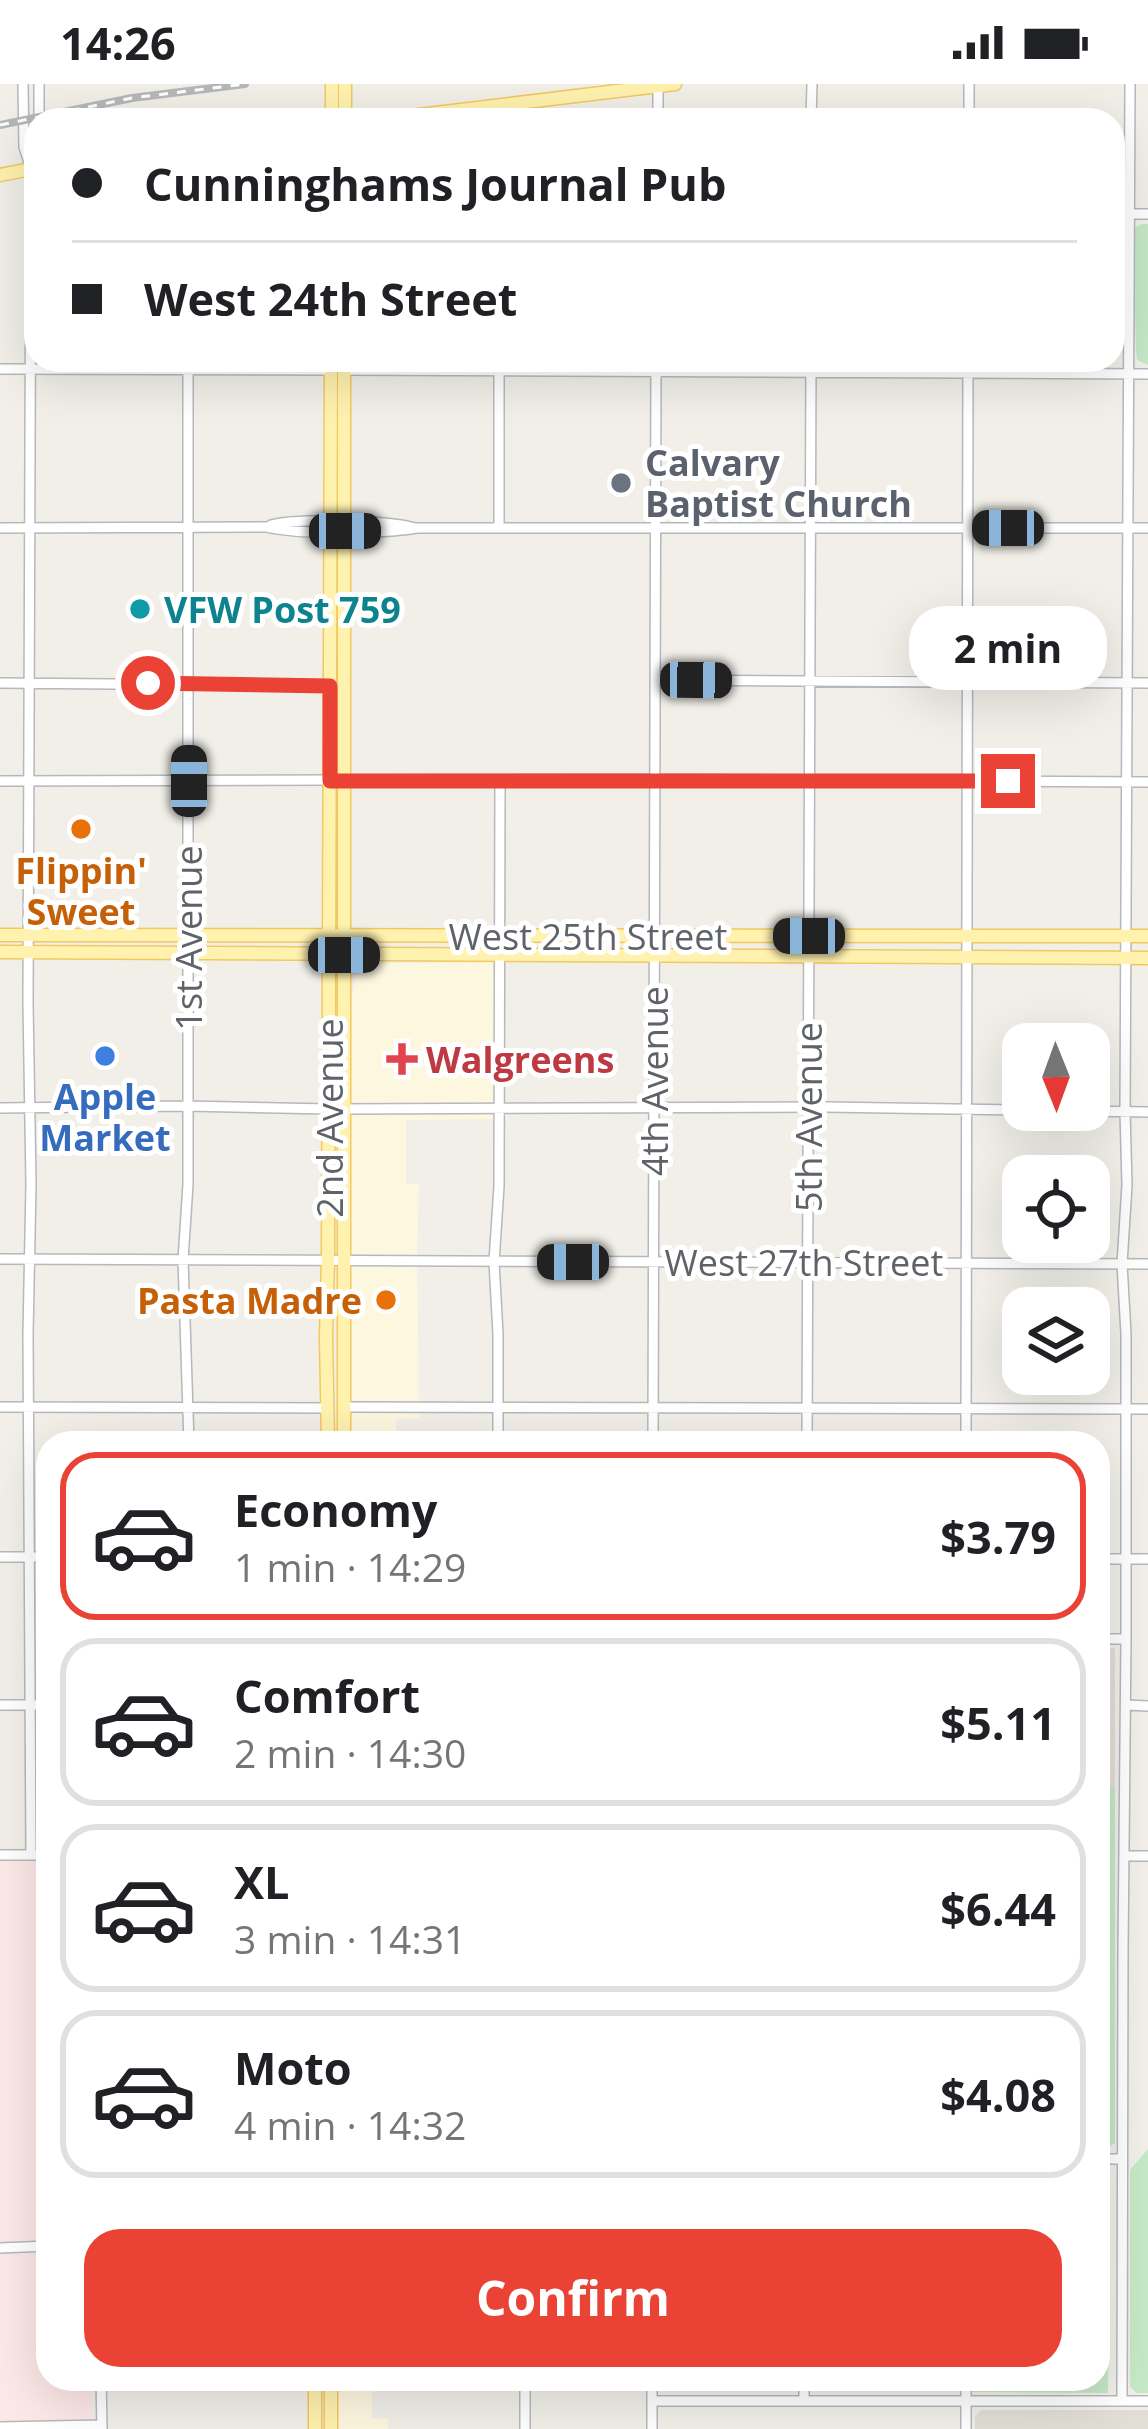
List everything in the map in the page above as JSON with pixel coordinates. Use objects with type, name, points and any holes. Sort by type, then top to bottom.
[{"type":"main road","points":[[527,108],[675,84]]},
{"type":"main road","name":"2nd Avenue","points":[[328,1431],[326,1337],[336,1259],[344,1109],[344,935],[337,780],[338,372]]},
{"type":"main road","name":"2nd Avenue","points":[[337,780],[329,936],[328,1109],[344,1431]]},
{"type":"main road","name":"West 25th Street","points":[[0,935],[1148,936]]},
{"type":"main road","name":"West 25th Street","points":[[0,952],[1148,958]]},
{"type":"main road","points":[[315,2391],[315,2429]]},
{"type":"main road","points":[[331,2391],[331,2429]]},
{"type":"street","points":[[23,84],[24,147]]},
{"type":"street","points":[[1122,2401],[1130,84]]},
{"type":"street","points":[[1125,214],[1148,214]]},
{"type":"street","points":[[29,372],[31,1855]]},
{"type":"street","name":"1st Avenue","points":[[188,372],[188,1184],[183,1260],[189,1431]]},
{"type":"street","points":[[499,528],[500,372]]},
{"type":"street","name":"4th Avenue","points":[[652,1431],[656,372]]},
{"type":"street","name":"5th Avenue","points":[[807,1431],[811,372]]},
{"type":"street","points":[[946,372],[1148,374]]},
{"type":"street","points":[[967,1431],[968,373]]},
{"type":"street","points":[[0,528],[266,527],[280,523],[394,531],[1148,528]]},
{"type":"street","points":[[656,680],[1148,683]]},
{"type":"street","points":[[0,683],[337,686]]},
{"type":"street","points":[[498,1431],[494,1262],[499,1186],[500,780]]},
{"type":"street","points":[[0,782],[1148,782]]},
{"type":"street","points":[[344,1109],[808,1107],[1148,1112]]},
{"type":"street","points":[[0,1108],[328,1109]]},
{"type":"street","name":"West 27th Street","points":[[0,1259],[1148,1264]]},
{"type":"street","points":[[0,1407],[328,1408]]},
{"type":"street","points":[[344,1408],[1148,1409]]},
{"type":"street","points":[[0,1557],[36,1557]]},
{"type":"street","points":[[1110,1559],[1148,1559]]},
{"type":"street","points":[[1110,1639],[1126,1640]]},
{"type":"street","points":[[0,1705],[36,1705]]},
{"type":"street","points":[[1126,1705],[1148,1706]]},
{"type":"street","points":[[0,1855],[36,1855]]},
{"type":"street","points":[[1124,1856],[1148,1856]]},
{"type":"street","points":[[1110,2159],[1122,2159]]},
{"type":"street","points":[[0,2248],[36,2248]]},
{"type":"street","points":[[0,2427],[102,2427],[101,2391]]},
{"type":"street","points":[[525,2391],[525,2429]]},
{"type":"street","points":[[652,2391],[652,2429]]},
{"type":"street","points":[[804,2391],[804,2401]]},
{"type":"street","points":[[966,2391],[966,2429]]},
{"type":"street","points":[[652,2401],[1148,2401]]},
{"type":"shaded area","points":[[507,962],[507,1119],[406,1120],[406,1184],[419,1184],[419,1418],[396,1419],[396,1431],[351,1431],[352,996],[356,976],[368,965]]},
{"type":"shaded area","points":[[1110,1648],[1115,1648],[1115,1787],[1110,1787]]},
{"type":"shaded area","points":[[36,1859],[36,2391],[92,2391],[92,2416],[85,2423],[0,2423],[0,1860]]},
{"type":"shaded area","points":[[338,2391],[372,2391],[372,2418],[388,2419],[388,2429],[338,2429]]},
{"type":"shaded area","points":[[981,2410],[1148,2410],[1148,2429],[975,2429],[975,2416]]},
{"type":"green space","points":[[1148,224],[1148,365],[1137,360],[1136,350],[1133,235]]},
{"type":"green space","points":[[1110,1787],[1115,1787],[1115,2143],[1110,2146]]},
{"type":"green space","points":[[1148,2149],[1148,2393],[1137,2393],[1130,2387],[1130,2170]]},
{"type":"green space","points":[[972,2391],[1108,2391],[1108,2393]]},
{"type":"railway","points":[[83,108],[245,84]]},
{"type":"railway","points":[[0,125],[24,120]]},
{"type":"place","name":"Calvary Baptist Church","points":[[621,483]]},
{"type":"place","name":"VFW Post 759","points":[[140,609]]},
{"type":"place","name":"Flippin' Sweet","points":[[81,829]]},
{"type":"place","name":"Apple Market","points":[[105,1056]]},
{"type":"place","name":"Walgreens","points":[[402,1059]]},
{"type":"place","name":"Pasta Madre","points":[[386,1300]]},
{"type":"route","points":[[148,683],[330,686],[330,781],[1008,781]]}]
